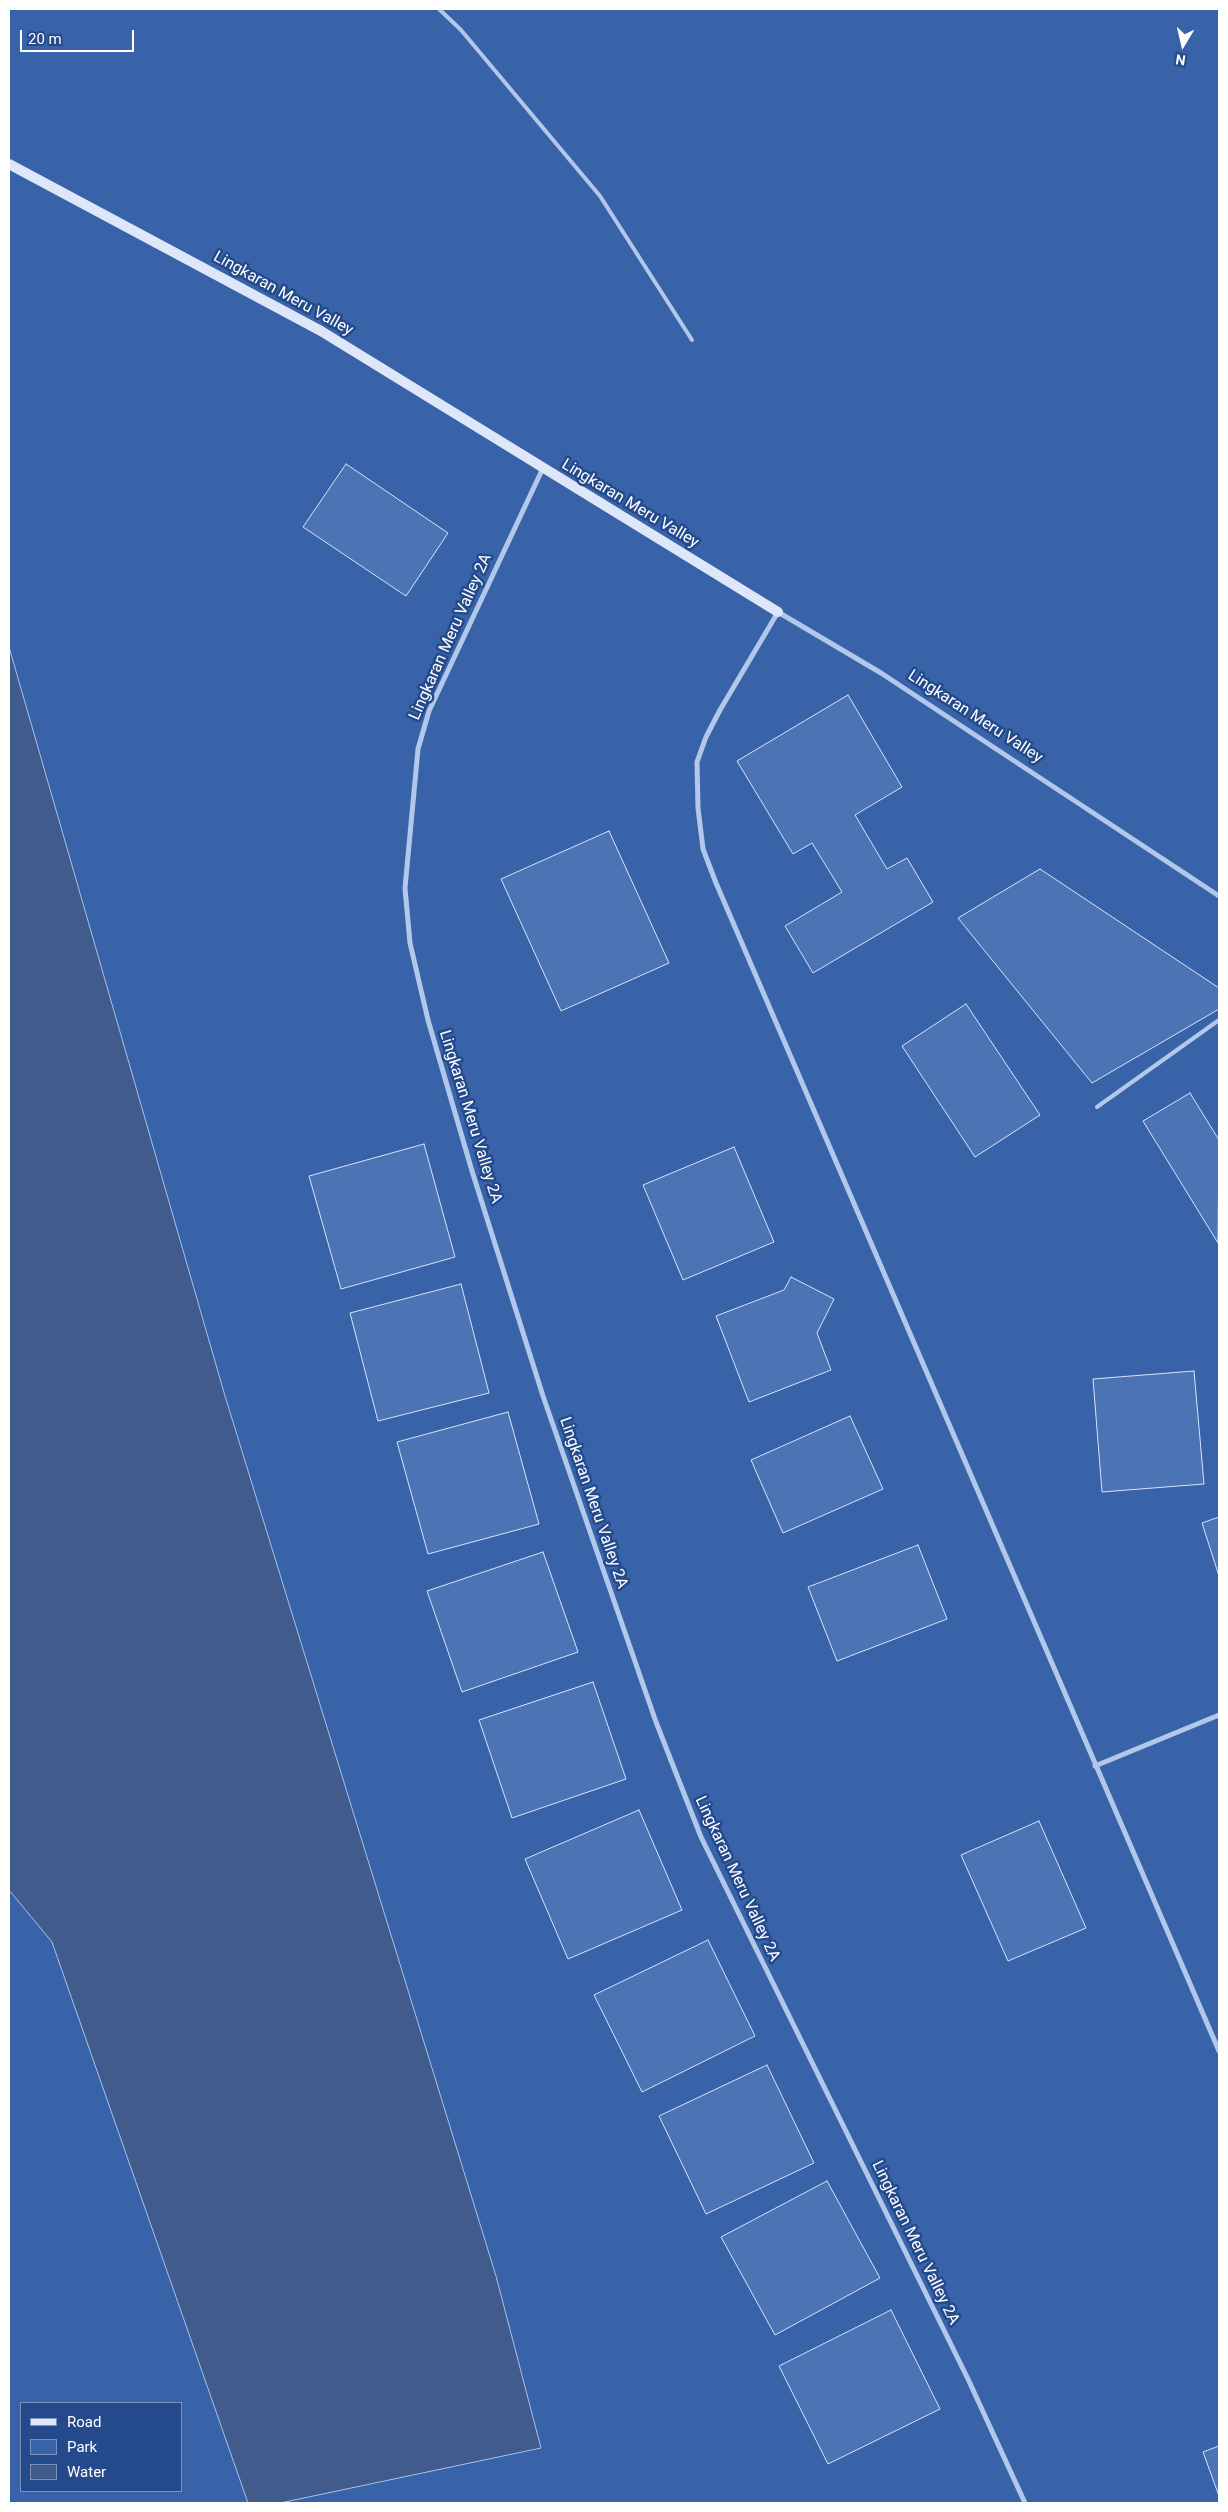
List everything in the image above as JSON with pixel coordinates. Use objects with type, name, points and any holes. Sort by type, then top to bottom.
[{"type":"street","name":"Lingkaran Meru Valley","points":[[9,164],[321,331],[778,612],[881,673],[1219,896]]},
{"type":"street","name":"Lingkaran Meru Valley 2A","points":[[543,468],[428,711],[418,749],[405,888],[410,943],[428,1020],[472,1171],[543,1396],[656,1722],[694,1819],[757,1954],[968,2379],[1025,2503]]},
{"type":"street","points":[[778,612],[720,710],[706,737],[697,762],[698,808],[703,849],[1095,1766],[1219,2051]]},
{"type":"street","points":[[1095,1766],[1219,1715]]},
{"type":"lane","points":[[440,9],[461,30],[600,196],[692,340]]},
{"type":"lane","points":[[1096,1107],[1219,1020]]},
{"type":"green space","points":[[9,9],[1219,9],[1219,2503],[9,2503]]},
{"type":"water","points":[[9,647],[225,1396],[496,2276],[541,2448],[280,2503],[248,2503],[52,1942],[9,1890]]},
{"type":"building","points":[[346,464],[448,533],[406,596],[303,527]]},
{"type":"building","points":[[848,695],[902,787],[855,815],[887,869],[907,858],[933,902],[813,973],[785,926],[842,892],[812,843],[793,854],[737,761]]},
{"type":"building","points":[[609,831],[669,963],[561,1011],[501,879]]},
{"type":"building","points":[[1040,869],[1219,988],[1219,1009],[1092,1083],[958,918]]},
{"type":"building","points":[[966,1004],[1040,1115],[975,1157],[902,1046]]},
{"type":"building","points":[[1190,1093],[1219,1140],[1218,1243],[1143,1121]]},
{"type":"building","points":[[424,1144],[455,1257],[341,1289],[309,1176]]},
{"type":"building","points":[[734,1147],[774,1242],[683,1280],[643,1185]]},
{"type":"building","points":[[791,1277],[834,1299],[817,1333],[831,1370],[749,1402],[716,1316],[784,1290]]},
{"type":"building","points":[[461,1284],[489,1393],[378,1421],[350,1313]]},
{"type":"building","points":[[1194,1371],[1204,1484],[1102,1492],[1093,1379]]},
{"type":"building","points":[[508,1412],[539,1524],[428,1554],[397,1442]]},
{"type":"building","points":[[850,1416],[883,1489],[783,1533],[751,1460]]},
{"type":"building","points":[[1219,1517],[1219,1576],[1202,1523]]},
{"type":"building","points":[[918,1545],[947,1619],[837,1661],[808,1587]]},
{"type":"building","points":[[543,1552],[578,1652],[462,1692],[427,1591]]},
{"type":"building","points":[[593,1682],[626,1779],[512,1818],[479,1720]]},
{"type":"building","points":[[639,1810],[682,1910],[568,1959],[525,1859]]},
{"type":"building","points":[[1039,1821],[1086,1928],[1008,1961],[961,1855]]},
{"type":"building","points":[[708,1940],[755,2036],[642,2092],[594,1995]]},
{"type":"building","points":[[767,2065],[814,2163],[706,2214],[659,2116]]},
{"type":"building","points":[[827,2181],[880,2278],[775,2335],[721,2237]]},
{"type":"building","points":[[891,2310],[940,2409],[828,2464],[779,2366]]},
{"type":"building","points":[[1219,2446],[1219,2496],[1203,2452]]}]
